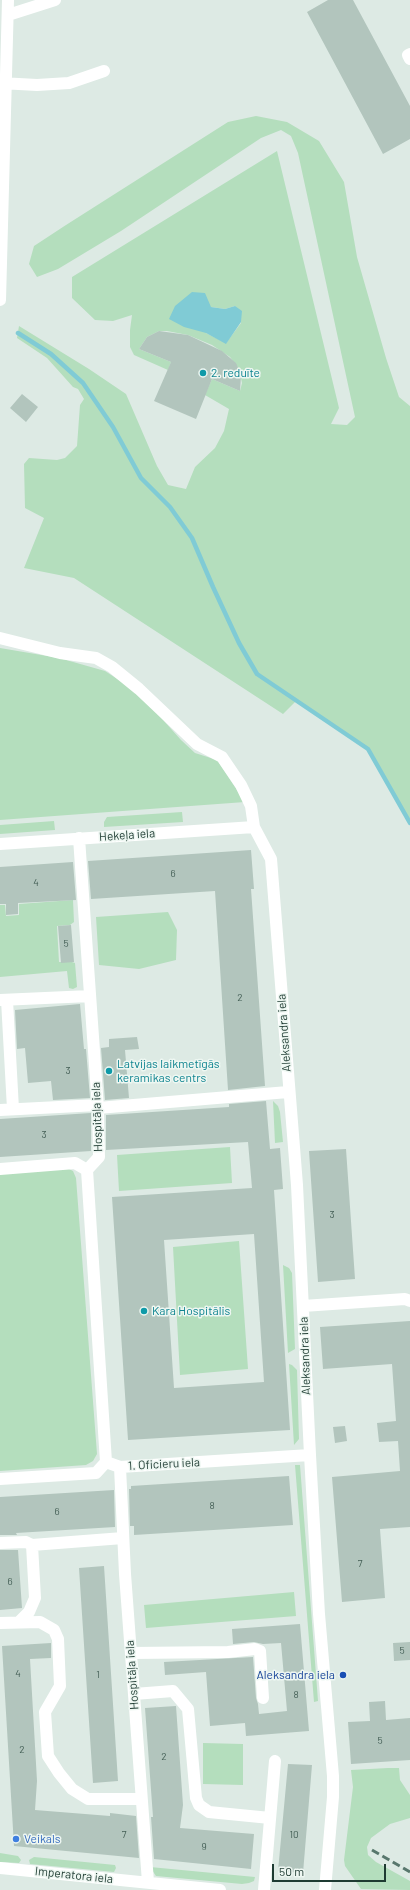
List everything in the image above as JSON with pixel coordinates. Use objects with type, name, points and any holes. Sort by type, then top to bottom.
[{"type":"street","points":[[0,300],[3,83],[8,0]]},
{"type":"street","points":[[8,15],[55,0]]},
{"type":"street","points":[[410,54],[408,55],[410,59]]},
{"type":"street","points":[[3,83],[37,86],[69,83],[104,71]]},
{"type":"street","points":[[0,638],[60,653],[96,658],[112,667],[139,689],[197,744],[222,757],[241,785],[252,806],[254,827]]},
{"type":"street","name":"Hekeļa iela","points":[[0,844],[254,827]]},
{"type":"street","name":"Aleksandra iela","points":[[254,827],[271,859],[288,1092],[297,1185],[310,1455],[320,1614],[333,1776],[333,1797],[326,1890]]},
{"type":"street","name":"Hospitāļa iela","points":[[79,838],[98,1106],[99,1157],[87,1170],[106,1462]]},
{"type":"street","points":[[13,1109],[3,1000],[90,996]]},
{"type":"street","points":[[0,1110],[98,1106],[288,1092]]},
{"type":"street","points":[[0,1169],[75,1164],[87,1170]]},
{"type":"street","points":[[303,1306],[405,1299],[410,1301]]},
{"type":"street","name":"1. Oficieru iela","points":[[106,1462],[120,1467],[310,1455]]},
{"type":"street","points":[[0,1480],[96,1473],[106,1462]]},
{"type":"street","name":"Hospitāļa iela","points":[[120,1467],[123,1538],[148,1882]]},
{"type":"street","points":[[0,1543],[26,1542],[32,1545],[123,1538]]},
{"type":"street","points":[[19,1622],[28,1612],[35,1598],[32,1545]]},
{"type":"street","points":[[0,1623],[40,1622],[54,1630],[58,1639],[60,1686],[44,1712],[48,1756],[59,1773],[72,1789],[88,1799],[141,1799]]},
{"type":"street","points":[[131,1653],[228,1652],[255,1649],[260,1651],[263,1698]]},
{"type":"street","points":[[134,1694],[173,1691],[188,1709],[196,1798],[199,1806],[209,1812],[270,1818]]},
{"type":"street","points":[[264,1890],[275,1761]]},
{"type":"street","name":"Imperatora iela","points":[[0,1868],[220,1890]]},
{"type":"green space","points":[[256,116],[287,122],[319,141],[344,182],[357,257],[386,358],[399,397],[410,406],[410,823],[368,749],[296,701],[283,714],[74,578],[24,568],[44,518],[25,508],[24,464],[29,458],[57,460],[65,458],[77,446],[80,405],[84,399],[78,389],[73,387],[47,358],[17,338],[19,326],[89,369],[126,394],[157,466],[168,485],[186,489],[195,467],[215,448],[224,431],[229,409],[205,395],[212,379],[240,391],[242,383],[239,369],[230,357],[212,345],[188,335],[167,331],[159,331],[147,337],[139,349],[171,362],[168,370],[134,355],[130,347],[132,315],[113,321],[95,320],[72,298],[72,277],[277,151],[339,408],[331,424],[347,425],[355,417],[298,153],[291,136],[281,130],[261,138],[121,231],[58,269],[37,277],[29,264],[34,246],[228,122]],"holes":[[[235,306],[241,323],[226,343],[206,333],[211,307],[225,309]]]},
{"type":"green space","points":[[0,648],[59,658],[105,671],[139,693],[181,740],[195,753],[217,760],[245,802],[0,820]]},
{"type":"green space","points":[[182,812],[183,822],[104,827],[104,822],[107,817]]},
{"type":"green space","points":[[54,821],[55,830],[0,834],[0,825]]},
{"type":"green space","points":[[73,900],[74,922],[70,925],[57,926],[59,962],[75,963],[77,987],[73,989],[69,988],[67,971],[0,977],[0,905],[5,905],[6,916],[19,915],[19,904]]},
{"type":"green space","points":[[168,912],[177,930],[176,960],[139,969],[99,965],[96,917]]},
{"type":"green space","points":[[273,1101],[278,1106],[280,1112],[283,1142],[275,1143]]},
{"type":"green space","points":[[230,1147],[232,1183],[119,1191],[117,1155]]},
{"type":"green space","points":[[67,1168],[73,1171],[76,1178],[97,1454],[93,1461],[86,1465],[0,1471],[0,1174]]},
{"type":"green space","points":[[239,1241],[248,1369],[180,1375],[173,1247]]},
{"type":"green space","points":[[283,1265],[289,1268],[292,1273],[295,1349],[288,1353]]},
{"type":"green space","points":[[289,1364],[297,1370],[299,1439],[294,1445]]},
{"type":"green space","points":[[295,1465],[300,1465],[318,1701],[314,1702]]},
{"type":"green space","points":[[294,1592],[296,1616],[146,1628],[144,1605]]},
{"type":"green space","points":[[203,1743],[243,1744],[243,1785],[203,1784]]},
{"type":"green space","points":[[399,1768],[400,1780],[410,1795],[410,1818],[390,1824],[371,1838],[367,1847],[368,1855],[376,1862],[410,1881],[410,1890],[361,1889],[345,1866],[344,1860],[353,1787],[351,1770]]},
{"type":"green space","points":[[0,1853],[18,1856],[21,1860],[19,1863],[0,1862]]},
{"type":"green space","points":[[34,1857],[115,1865],[116,1868],[114,1872],[30,1864],[29,1860]]},
{"type":"green space","points":[[150,1867],[255,1877],[254,1881],[242,1884],[156,1876]]},
{"type":"water","points":[[192,292],[205,293],[211,307],[225,309],[235,306],[242,311],[241,322],[226,344],[206,333],[184,327],[169,319],[175,306]]},
{"type":"building","points":[[328,0],[353,0],[410,106],[410,139],[383,154],[307,12]]},
{"type":"building","name":"2. reduīte","points":[[159,331],[188,335],[222,351],[236,363],[241,376],[240,391],[212,379],[196,419],[154,401],[171,362],[139,349],[147,337]]},
{"type":"building","points":[[22,394],[38,407],[26,422],[10,408]]},
{"type":"building","points":[[251,850],[254,889],[251,889],[265,1086],[228,1090],[215,891],[91,899],[88,861]]},
{"type":"building","points":[[73,862],[76,900],[18,903],[18,914],[6,915],[6,904],[0,904],[0,867]]},
{"type":"building","points":[[71,925],[74,962],[61,963],[58,926]]},
{"type":"building","points":[[80,1004],[84,1049],[86,1049],[90,1098],[53,1100],[51,1081],[28,1083],[25,1048],[17,1049],[15,1010]]},
{"type":"building","points":[[137,1037],[139,1049],[125,1050],[129,1098],[105,1100],[101,1048],[109,1047],[109,1039]]},
{"type":"building","name":"Kara Hospitālis","points":[[266,1101],[270,1149],[280,1148],[283,1189],[274,1190],[290,1430],[128,1440],[112,1197],[252,1188],[248,1142],[106,1150],[106,1115],[229,1107],[229,1104]],"holes":[[[254,1234],[264,1382],[174,1388],[164,1240]]]},
{"type":"building","points":[[91,1113],[91,1151],[0,1157],[0,1119]]},
{"type":"building","points":[[346,1149],[355,1279],[318,1282],[309,1151]]},
{"type":"building","points":[[410,1321],[410,1527],[380,1529],[385,1598],[342,1602],[332,1477],[400,1471],[398,1441],[379,1442],[377,1423],[396,1421],[392,1364],[323,1369],[320,1327]]},
{"type":"building","points":[[345,1426],[347,1441],[335,1443],[333,1427]]},
{"type":"building","points":[[289,1476],[293,1525],[134,1535],[134,1526],[130,1526],[129,1489],[131,1489],[131,1486]]},
{"type":"building","points":[[114,1490],[115,1527],[0,1535],[0,1497]]},
{"type":"building","points":[[0,1550],[18,1550],[22,1608],[0,1610]]},
{"type":"building","points":[[104,1566],[118,1781],[93,1783],[79,1568]]},
{"type":"building","points":[[300,1624],[309,1731],[246,1736],[245,1723],[210,1726],[206,1672],[165,1675],[164,1662],[253,1657],[256,1698],[259,1714],[287,1711],[281,1643],[263,1644],[254,1642],[233,1644],[232,1629]]},
{"type":"building","points":[[410,1642],[410,1660],[394,1661],[393,1643]]},
{"type":"building","points":[[51,1643],[51,1658],[30,1659],[37,1781],[35,1810],[110,1816],[110,1813],[136,1816],[139,1858],[14,1846],[2,1646]]},
{"type":"building","points":[[385,1701],[386,1720],[410,1718],[410,1760],[351,1764],[348,1722],[370,1721],[369,1702]]},
{"type":"building","points":[[176,1706],[183,1805],[180,1828],[254,1834],[251,1869],[154,1859],[151,1817],[153,1817],[145,1708]]},
{"type":"building","points":[[288,1764],[312,1765],[303,1873],[278,1871]]},
{"type":"waterway","points":[[18,333],[51,354],[83,383],[113,427],[141,478],[170,507],[192,538],[239,643],[257,674],[368,749],[410,823]]},
{"type":"railway","points":[[372,1850],[410,1872]]},
{"type":"place","name":"2. reduīte","points":[[203,373]]},
{"type":"place","name":"Latvijas laikmetīgās keramikas centrs","points":[[109,1071]]},
{"type":"place","name":"Kara Hospitālis","points":[[144,1311]]},
{"type":"place","name":"Aleksandra iela","points":[[343,1675]]},
{"type":"place","name":"Veikals","points":[[16,1839]]}]
